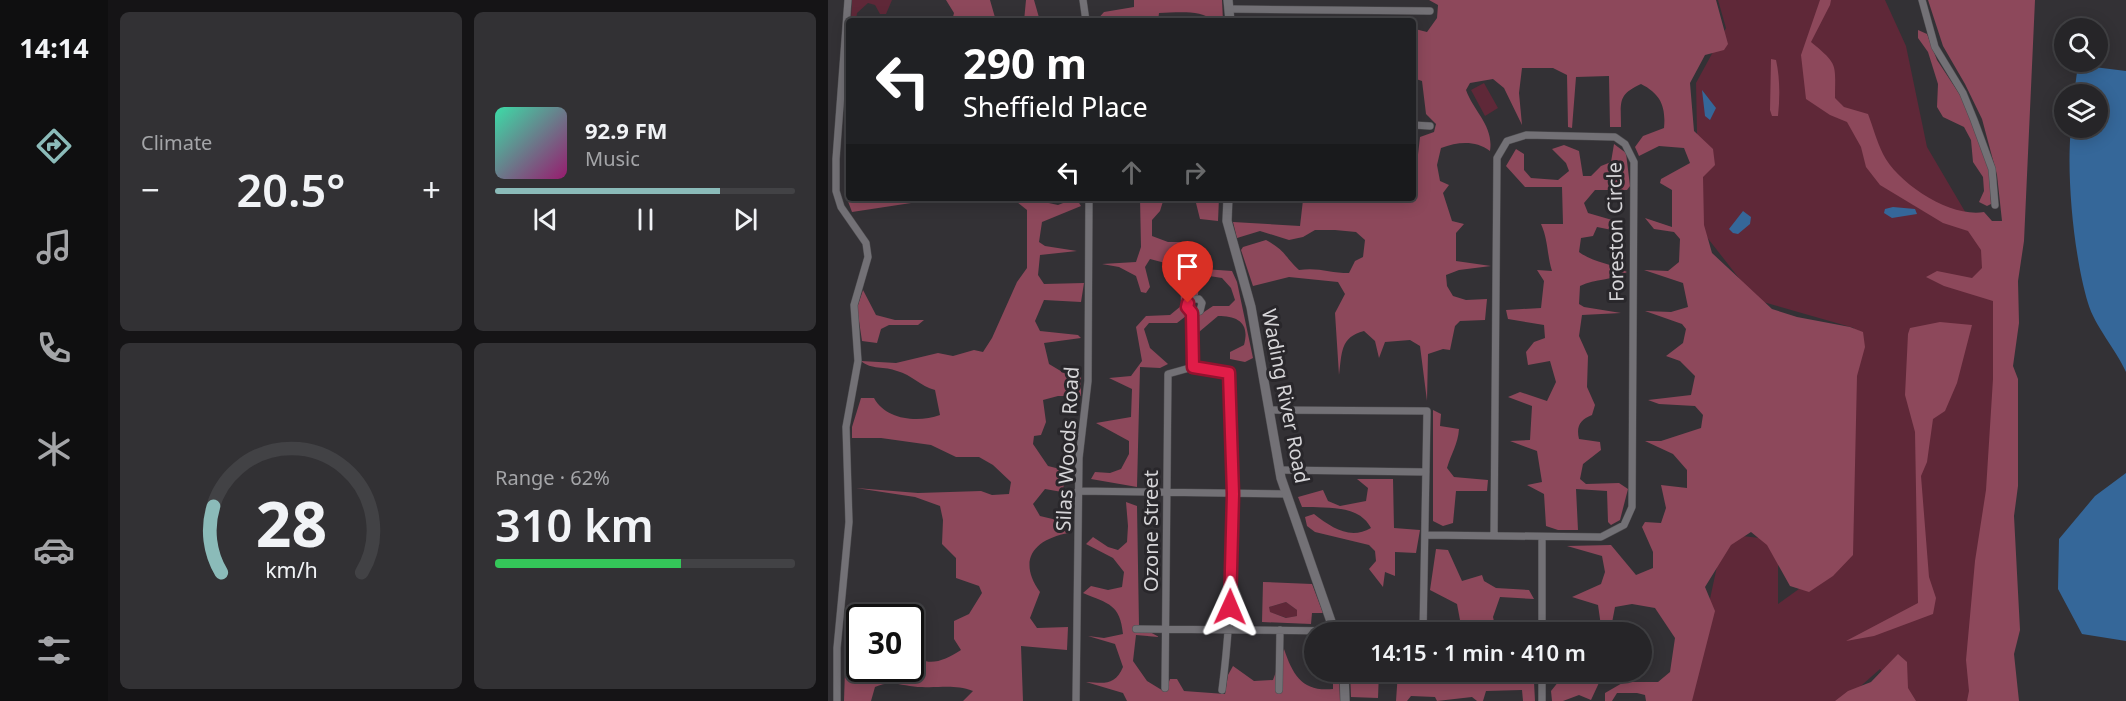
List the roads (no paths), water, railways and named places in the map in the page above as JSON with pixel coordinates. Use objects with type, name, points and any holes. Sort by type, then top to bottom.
[{"type":"main road","name":"Wading River Road","points":[[1228,201],[1227,221],[1251,307],[1280,470],[1332,622]]},
{"type":"main road","points":[[1344,682],[1345,701]]},
{"type":"street","points":[[847,18],[848,0]]},
{"type":"street","points":[[1083,0],[1086,18]]},
{"type":"street","points":[[1922,0],[1935,47],[1963,93],[1978,130],[1992,170],[1995,205]]},
{"type":"street","points":[[1229,4],[1430,11]]},
{"type":"street","points":[[837,701],[838,639],[849,522],[846,427],[858,361],[854,305],[868,257],[866,243],[841,207],[836,191],[836,159],[846,42]]},
{"type":"street","points":[[1416,125],[1430,126]]},
{"type":"street","name":"Foreston Circle","points":[[1426,535],[1542,537],[1610,535],[1624,525],[1632,507],[1634,162],[1625,144],[1615,137],[1527,135],[1507,141],[1497,158],[1494,536]]},
{"type":"street","name":"Silas Woods Road","points":[[1076,701],[1078,491],[1088,381],[1089,201]]},
{"type":"street","points":[[1192,313],[1193,367],[1229,373],[1233,494],[1230,629],[1222,690]]},
{"type":"street","name":"Ozone Street","points":[[1165,688],[1168,374],[1193,367]]},
{"type":"street","points":[[1271,410],[1426,411],[1423,622]]},
{"type":"street","points":[[1280,470],[1426,471]]},
{"type":"street","points":[[1078,491],[1287,494]]},
{"type":"street","points":[[1542,537],[1542,622]]},
{"type":"street","points":[[1136,629],[1304,631]]},
{"type":"street","points":[[1279,690],[1281,630]]},
{"type":"street","points":[[1542,682],[1542,701]]},
{"type":"water","points":[[2108,69],[2126,71],[2126,372],[2100,329],[2088,303],[2075,240],[2070,192],[2070,138],[2108,138],[2108,84],[2075,84],[2077,72],[2108,72]]},
{"type":"water","points":[[1702,90],[1716,108],[1710,120],[1705,116]]},
{"type":"water","points":[[1893,207],[1915,209],[1917,214],[1892,218],[1884,213],[1885,209]]},
{"type":"water","points":[[1743,211],[1751,217],[1750,224],[1738,234],[1733,233],[1729,229]]},
{"type":"water","points":[[2126,473],[2126,641],[2082,634],[2058,589],[2059,539],[2095,496]]}]
